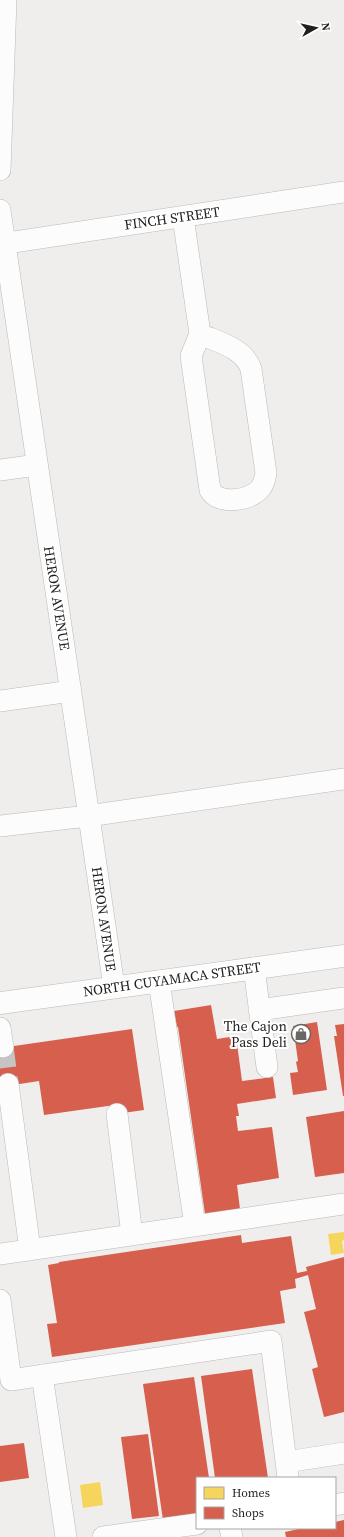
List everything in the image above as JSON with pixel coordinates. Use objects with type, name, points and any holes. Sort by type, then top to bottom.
[{"type":"main road","name":"NORTH CUYAMACA STREET","points":[[0,1003],[344,956]]},
{"type":"street","points":[[0,170],[6,0]]},
{"type":"street","name":"FINCH STREET","points":[[3,243],[344,192]]},
{"type":"street","name":"HERON AVENUE","points":[[0,210],[3,243],[114,987]]},
{"type":"street","points":[[183,216],[200,334],[191,356],[210,490],[213,495],[226,500],[247,497],[262,486],[266,473],[249,362],[239,351],[200,334]]},
{"type":"street","points":[[0,470],[37,465]]},
{"type":"street","points":[[0,701],[71,691]]},
{"type":"street","points":[[0,826],[88,816],[344,779]]},
{"type":"street","points":[[254,968],[267,1066]]},
{"type":"street","points":[[159,981],[195,1226]]},
{"type":"street","points":[[259,1010],[344,998]]},
{"type":"street","points":[[8,1084],[30,1250]]},
{"type":"street","points":[[117,1114],[132,1235]]},
{"type":"street","points":[[0,1254],[344,1204]]},
{"type":"street","points":[[0,1300],[6,1381],[271,1341],[287,1470],[344,1453]]},
{"type":"street","points":[[42,1375],[66,1537]]},
{"type":"street","points":[[103,1537],[196,1524]]},
{"type":"building: Homes","points":[[344,1232],[344,1240],[342,1241],[344,1253],[331,1255],[328,1234]]},
{"type":"building: Homes","points":[[100,1482],[103,1505],[83,1508],[80,1485]]},
{"type":"building: Shops","points":[[211,1005],[217,1039],[236,1036],[242,1081],[273,1077],[276,1098],[237,1104],[239,1116],[236,1116],[238,1131],[272,1127],[279,1178],[237,1185],[240,1209],[205,1214],[178,1027],[174,1011]]},
{"type":"building: Shops","points":[[317,1022],[327,1090],[293,1095],[290,1073],[298,1072],[296,1062],[298,1061],[293,1026]]},
{"type":"building: Shops","points":[[344,1024],[343,1096],[334,1036],[337,1036],[335,1025]]},
{"type":"building: Shops","points":[[132,1029],[144,1110],[116,1114],[115,1105],[44,1115],[39,1081],[0,1087],[0,1048]]},
{"type":"building: Shops","points":[[344,1111],[344,1173],[315,1177],[306,1117]]},
{"type":"building: Shops","points":[[241,1235],[242,1243],[291,1236],[297,1273],[307,1271],[306,1267],[344,1257],[344,1412],[324,1417],[312,1369],[318,1367],[304,1312],[316,1309],[308,1275],[295,1279],[296,1288],[280,1291],[285,1323],[52,1357],[47,1324],[57,1323],[48,1265],[59,1262]]},
{"type":"building: Shops","points":[[252,1369],[268,1477],[215,1477],[201,1376]]},
{"type":"building: Shops","points":[[194,1377],[209,1477],[196,1477],[196,1515],[163,1520],[143,1384]]},
{"type":"building: Shops","points":[[148,1434],[159,1516],[132,1519],[121,1437]]},
{"type":"building: Shops","points":[[24,1443],[29,1478],[0,1482],[0,1446]]},
{"type":"building: Shops","points":[[344,1520],[344,1537],[286,1537],[285,1532],[298,1529],[336,1529],[336,1522]]},
{"type":"tunnel","points":[[3,1047],[8,1084]]},
{"type":"place","name":"The Cajon Pass Deli","points":[[301,1034]]}]
